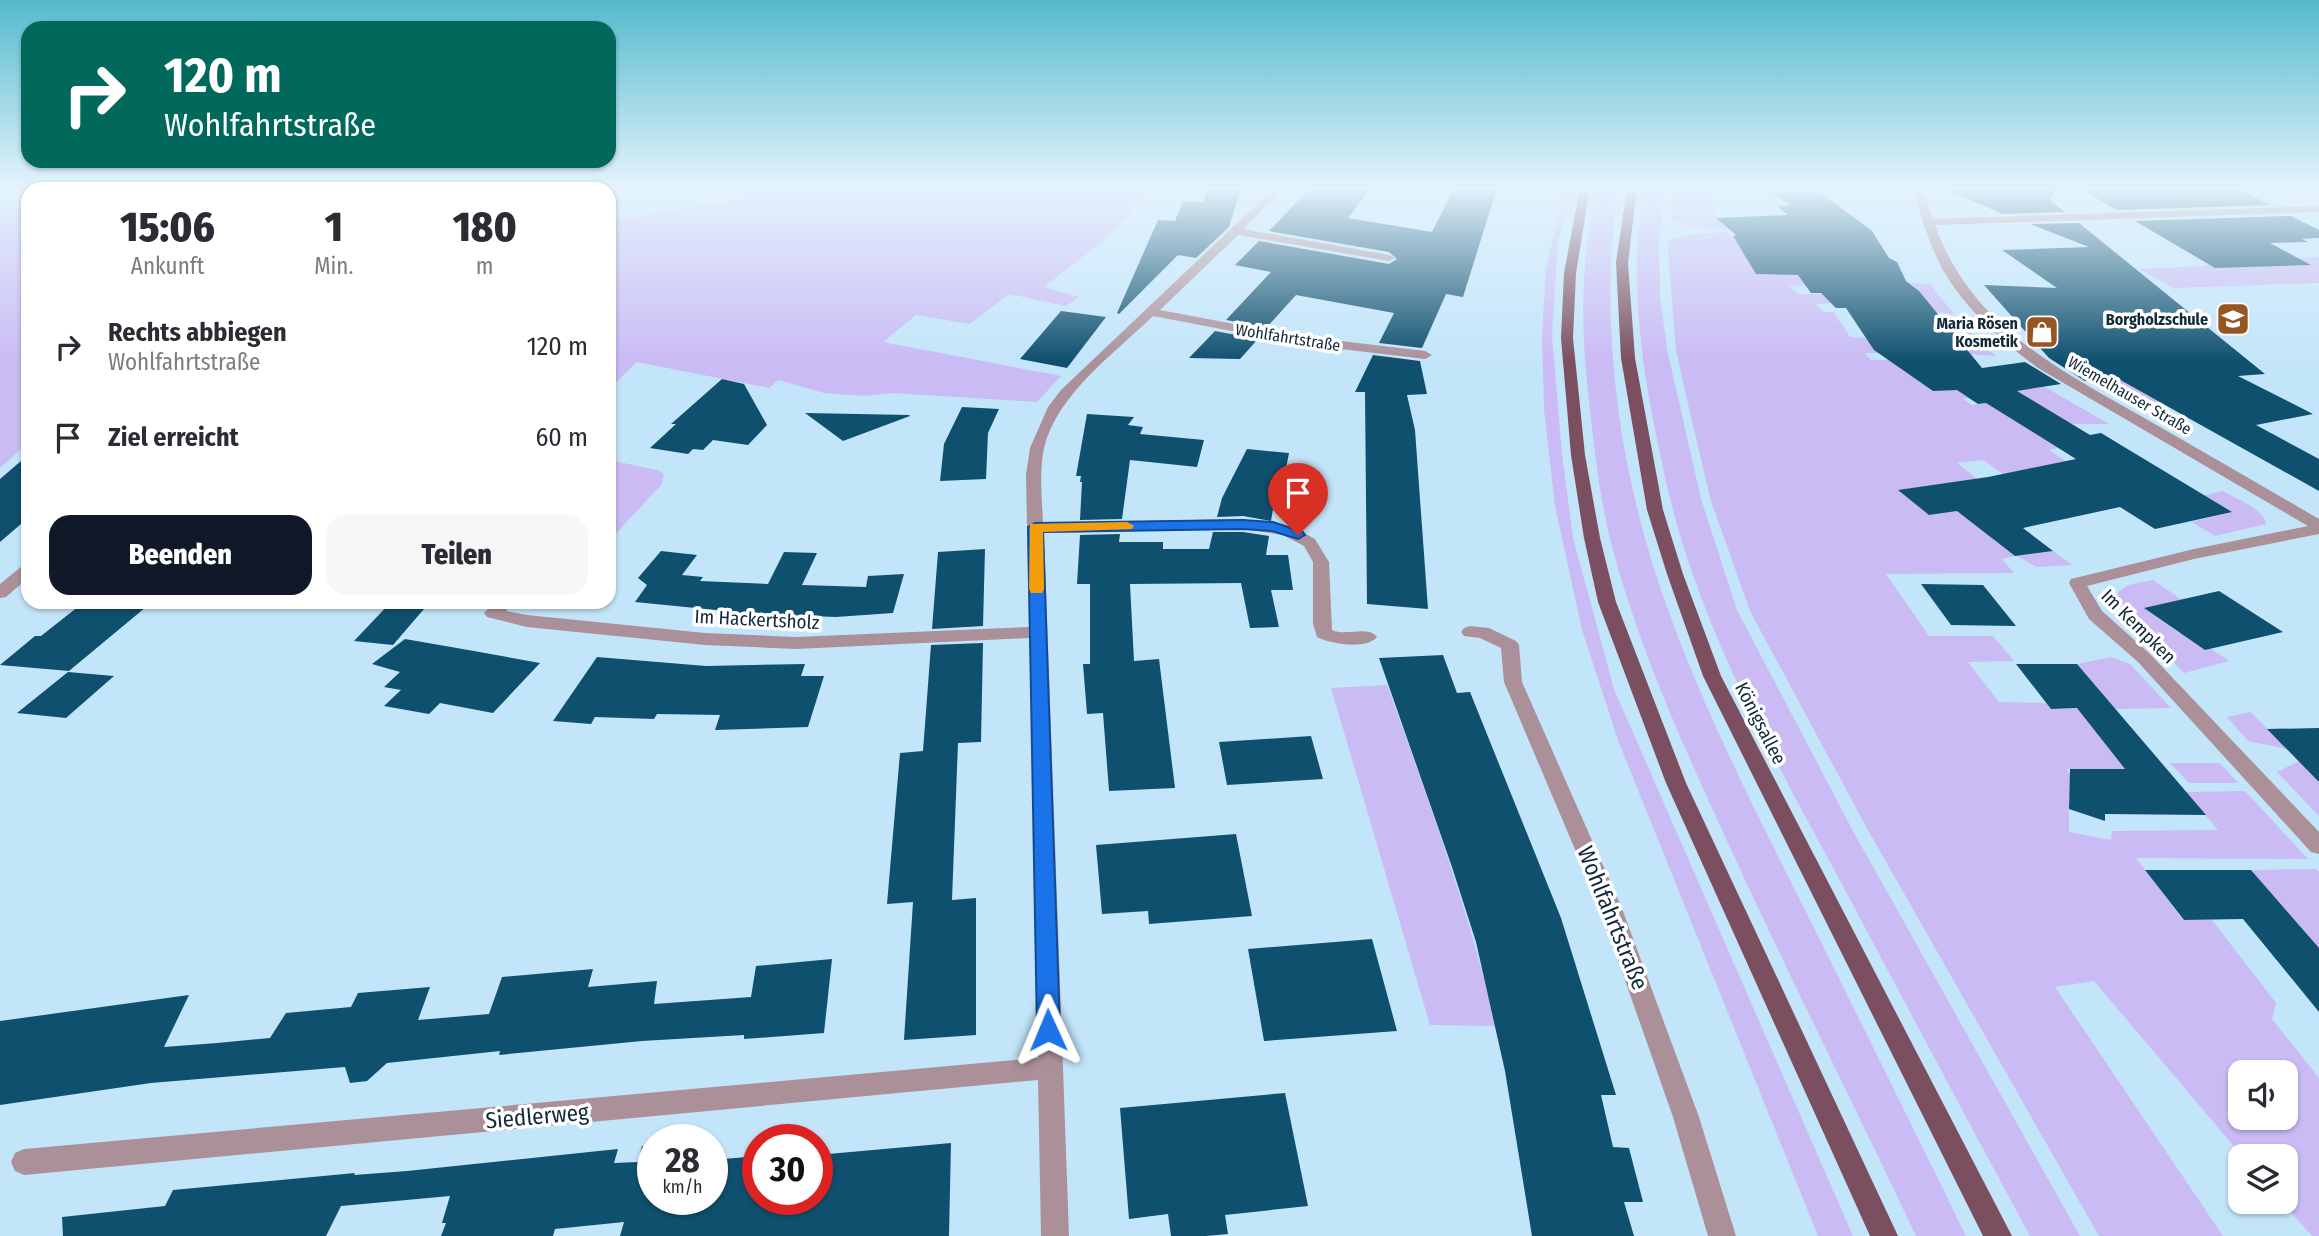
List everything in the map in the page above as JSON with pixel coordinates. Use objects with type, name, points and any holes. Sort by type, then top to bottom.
[{"type":"main road","points":[[1575,246],[1570,273],[1567,338],[1578,455],[1592,538],[1607,602],[1676,783],[1884,1236]]},
{"type":"main road","name":"Königsallee","points":[[1624,246],[1622,263],[1628,358],[1655,510],[1712,676],[1998,1236]]},
{"type":"street","points":[[1055,1236],[1043,749],[1037,632],[1034,475],[1037,448],[1048,419],[1066,393],[1221,246]]},
{"type":"street","points":[[1319,246],[1389,258]]},
{"type":"street","name":"Wiemelhauser Straße","points":[[1938,246],[1955,279],[1970,298],[2021,349],[2319,528]]},
{"type":"street","name":"Wohlfahrtstraße","points":[[1151,312],[1298,340],[1426,355]]},
{"type":"street","points":[[1035,527],[1243,524],[1273,527],[1298,535],[1314,548],[1322,563],[1320,618],[1323,633],[1335,639],[1368,637]]},
{"type":"street","name":"Im Kempken","points":[[2319,528],[2077,583],[2080,597],[2112,631],[2144,658],[2319,846]]},
{"type":"street","points":[[0,593],[21,576]]},
{"type":"street","name":"Im Hackertsholz","points":[[497,609],[493,613],[527,621],[705,639],[834,643],[1037,632]]},
{"type":"street","name":"Wohlfahrtstraße","points":[[1470,632],[1483,632],[1510,645],[1513,682],[1615,918],[1686,1116],[1722,1236]]},
{"type":"street","name":"Siedlerweg","points":[[24,1162],[1050,1068]]},
{"type":"shaded area","points":[[0,246],[21,246],[21,449],[0,468]]},
{"type":"shaded area","points":[[616,246],[1097,246],[1044,287],[1079,297],[1066,306],[1009,294],[970,324],[916,315],[883,342],[1061,376],[1037,402],[892,393],[865,396],[824,393],[778,380],[769,388],[637,362],[616,382]]},
{"type":"shaded area","points":[[1551,246],[1558,246],[1552,336],[1562,454],[1573,538],[1614,689],[1853,1236],[1818,1236],[1619,743],[1582,630],[1555,506],[1544,410],[1542,335],[1546,270]]},
{"type":"shaded area","points":[[1587,246],[1612,246],[1612,346],[1625,451],[1650,554],[1681,645],[1734,765],[1966,1236],[1916,1236],[1727,840],[1654,673],[1611,543],[1598,477],[1583,326]]},
{"type":"shaded area","points":[[1638,246],[1659,246],[1660,296],[1667,349],[1701,499],[1737,610],[1853,831],[2080,1236],[2030,1236],[1766,742],[1727,660],[1685,553],[1672,508],[1644,366]]},
{"type":"shaded area","points":[[1667,246],[1745,246],[1822,285],[1789,286],[1798,294],[1821,294],[1831,303],[1815,304],[1824,312],[1834,312],[1850,337],[1866,338],[1897,353],[1865,353],[1871,360],[1889,360],[1908,374],[1933,371],[1969,398],[1963,399],[1972,405],[1995,402],[2011,391],[2045,387],[2109,424],[2068,424],[2032,431],[2058,448],[2049,450],[2067,462],[2003,474],[1983,460],[1957,463],[1982,483],[1927,491],[1921,487],[1899,490],[1929,515],[1970,509],[1995,541],[2015,556],[2002,559],[2014,573],[1886,574],[1929,636],[1993,636],[2014,661],[1968,662],[1999,702],[2046,703],[2051,709],[2101,708],[2136,748],[2109,749],[2125,769],[2066,769],[2087,796],[2069,796],[2069,832],[2111,840],[2112,831],[2218,830],[2186,792],[2245,791],[2308,859],[2136,858],[2183,920],[2212,920],[2276,1003],[2272,1019],[2319,1078],[2319,1236],[2312,1236],[2293,1214],[2298,1214],[2298,1144],[2232,1144],[2094,981],[2055,987],[2223,1236],[2099,1236],[1869,832],[1750,611],[1711,501],[1676,350]]},
{"type":"shaded area","points":[[2243,251],[2259,260],[2319,257],[2319,283],[2173,288],[2139,269],[2202,266]]},
{"type":"shaded area","points":[[1910,283],[1930,284],[1954,314],[1933,312]]},
{"type":"shaded area","points":[[1941,321],[1962,322],[1975,339],[1996,356],[1967,354],[1963,344]]},
{"type":"shaded area","points":[[2095,366],[2159,401],[2142,404],[2078,368]]},
{"type":"shaded area","points":[[616,461],[657,470],[664,474],[661,485],[616,533]]},
{"type":"shaded area","points":[[2223,491],[2255,509],[2266,524],[2215,536],[2192,522],[2231,512],[2201,496]]},
{"type":"shaded area","points":[[2053,551],[2072,565],[2036,567],[2017,556]]},
{"type":"shaded area","points":[[2153,580],[2182,600],[2145,609],[2179,633],[2185,631],[2229,661],[2184,673],[2120,606],[2116,596],[2123,588]]},
{"type":"shaded area","points":[[2111,657],[2130,664],[2171,708],[2114,709],[2077,664]]},
{"type":"shaded area","points":[[1387,685],[1460,896],[1496,1026],[1430,1025],[1331,688]]},
{"type":"shaded area","points":[[2251,712],[2287,749],[2248,741],[2227,717]]},
{"type":"shaded area","points":[[2299,761],[2319,782],[2319,816],[2277,772]]},
{"type":"shaded area","points":[[2170,763],[2220,763],[2238,783],[2189,783]]},
{"type":"shaded area","points":[[2316,869],[2319,872],[2319,952],[2251,870]]},
{"type":"building","points":[[1147,246],[1209,246],[1196,258],[1178,255],[1119,314],[1117,313]]},
{"type":"building","points":[[1254,246],[1285,246],[1389,264],[1397,259],[1389,252],[1353,246],[1479,246],[1463,297],[1446,294],[1422,348],[1379,343],[1394,313],[1296,295],[1267,327],[1226,320],[1271,272],[1235,265]]},
{"type":"building","points":[[1739,246],[1881,246],[1889,258],[1897,262],[1906,281],[1919,291],[1982,368],[2025,362],[2061,384],[2017,391],[2090,435],[2101,433],[2232,512],[2155,529],[2120,507],[2023,528],[2053,551],[2015,556],[1957,511],[1929,515],[1898,490],[1988,477],[2076,459],[1986,403],[1978,404],[1957,390],[1933,391],[1874,350],[1846,308],[1836,308],[1821,293],[1811,293],[1798,275],[1756,274]]},
{"type":"building","points":[[2086,246],[2107,246],[2265,374],[2238,376],[2313,414],[2256,425],[2319,459],[2319,491],[2115,377],[2085,381],[2049,358],[1984,285],[2057,288],[2002,250],[2089,247]]},
{"type":"building","points":[[2177,246],[2275,246],[2311,265],[2215,268]]},
{"type":"building","points":[[1061,311],[1106,317],[1067,368],[1020,359]]},
{"type":"building","points":[[1215,331],[1258,339],[1240,359],[1189,358]]},
{"type":"building","points":[[1373,355],[1420,361],[1427,394],[1407,395],[1415,430],[1428,609],[1367,604],[1365,392],[1355,392]]},
{"type":"building","points":[[722,379],[744,384],[767,425],[748,445],[713,440],[703,450],[693,449],[688,454],[650,448],[676,424],[671,424]]},
{"type":"building","points":[[962,407],[999,409],[988,433],[986,479],[940,481],[944,444]]},
{"type":"building","points":[[805,413],[909,415],[910,416],[843,441]]},
{"type":"building","points":[[1087,414],[1134,417],[1128,425],[1143,427],[1140,434],[1204,440],[1197,467],[1130,460],[1122,519],[1080,520],[1082,482],[1081,476],[1076,476]]},
{"type":"building","points":[[1247,449],[1289,453],[1284,479],[1278,479],[1271,521],[1243,516],[1217,517],[1222,498]]},
{"type":"building","points":[[21,461],[21,524],[0,542],[0,479]]},
{"type":"building","points":[[1213,532],[1243,532],[1269,536],[1266,555],[1288,555],[1293,590],[1271,590],[1279,627],[1250,628],[1241,583],[1130,584],[1134,661],[1159,659],[1175,788],[1109,791],[1103,713],[1087,714],[1083,664],[1090,664],[1090,584],[1077,584],[1080,535],[1120,534],[1119,542],[1163,542],[1163,549],[1209,549]]},
{"type":"building","points":[[985,549],[983,626],[932,629],[938,552]]},
{"type":"building","points":[[661,551],[697,555],[682,575],[703,577],[700,581],[768,584],[784,552],[817,553],[802,585],[866,587],[868,576],[904,574],[893,613],[836,617],[724,613],[726,611],[635,602],[647,585],[638,578]]},
{"type":"building","points":[[1921,584],[1983,585],[2016,626],[1951,625]]},
{"type":"building","points":[[2219,591],[2283,632],[2205,650],[2144,608]]},
{"type":"building","points":[[75,609],[144,609],[69,671],[0,665],[35,636],[41,636]]},
{"type":"building","points":[[384,609],[424,609],[393,645],[354,641]]},
{"type":"building","points":[[405,639],[540,663],[493,713],[440,703],[429,714],[384,706],[401,690],[384,687],[400,672],[372,664]]},
{"type":"building","points":[[983,643],[981,742],[958,743],[952,900],[976,898],[976,1035],[904,1040],[913,902],[887,904],[900,753],[923,751],[931,645]]},
{"type":"building","points":[[1443,655],[1457,693],[1470,692],[1561,918],[1616,1095],[1601,1095],[1613,1147],[1629,1148],[1643,1202],[1624,1202],[1634,1236],[1532,1236],[1505,1071],[1476,942],[1379,658]]},
{"type":"building","points":[[597,657],[706,666],[805,664],[801,676],[824,676],[808,727],[715,730],[720,715],[657,714],[654,719],[595,717],[591,724],[553,721]]},
{"type":"building","points":[[2016,664],[2077,664],[2206,815],[2105,814],[2105,821],[2069,809],[2070,769],[2125,769],[2077,708],[2051,709]]},
{"type":"building","points":[[68,672],[114,676],[66,718],[17,713]]},
{"type":"building","points":[[2319,728],[2319,782],[2267,729]]},
{"type":"building","points":[[1311,736],[1323,779],[1227,785],[1219,742]]},
{"type":"building","points":[[1236,834],[1252,916],[1149,924],[1148,911],[1102,914],[1096,845]]},
{"type":"building","points":[[2145,870],[2251,870],[2319,948],[2319,1012],[2243,919],[2184,920]]},
{"type":"building","points":[[1372,939],[1397,1031],[1264,1041],[1248,949]]},
{"type":"building","points":[[832,959],[824,1033],[744,1039],[744,1035],[642,1041],[499,1055],[500,1051],[387,1063],[367,1081],[350,1083],[345,1067],[151,1083],[0,1105],[0,1021],[189,995],[164,1047],[270,1038],[286,1013],[351,1007],[358,993],[430,987],[418,1020],[489,1014],[502,977],[593,969],[588,987],[657,981],[654,1004],[751,997],[756,966]]},
{"type":"building","points":[[1285,1093],[1308,1206],[1225,1215],[1228,1234],[1206,1236],[1171,1236],[1168,1214],[1129,1219],[1120,1108]]},
{"type":"building","points":[[951,1143],[949,1236],[620,1236],[624,1222],[555,1229],[553,1236],[441,1236],[450,1196],[341,1206],[326,1236],[63,1236],[62,1217],[165,1206],[173,1190],[355,1173],[354,1175],[407,1171],[618,1149],[614,1163],[637,1162],[637,1215],[728,1215],[728,1159],[742,1157],[742,1215],[833,1215],[833,1154]]},
{"type":"slow traffic","points":[[1036,589],[1035,527],[1127,526]]},
{"type":"place","name":"Borgholzschule","points":[[2233,319]]},
{"type":"place","name":"Maria Rösen Kosmetik","points":[[2042,332]]},
{"type":"route","points":[[1048,1030],[1043,749],[1035,527],[1243,524],[1273,527],[1298,535]]}]
